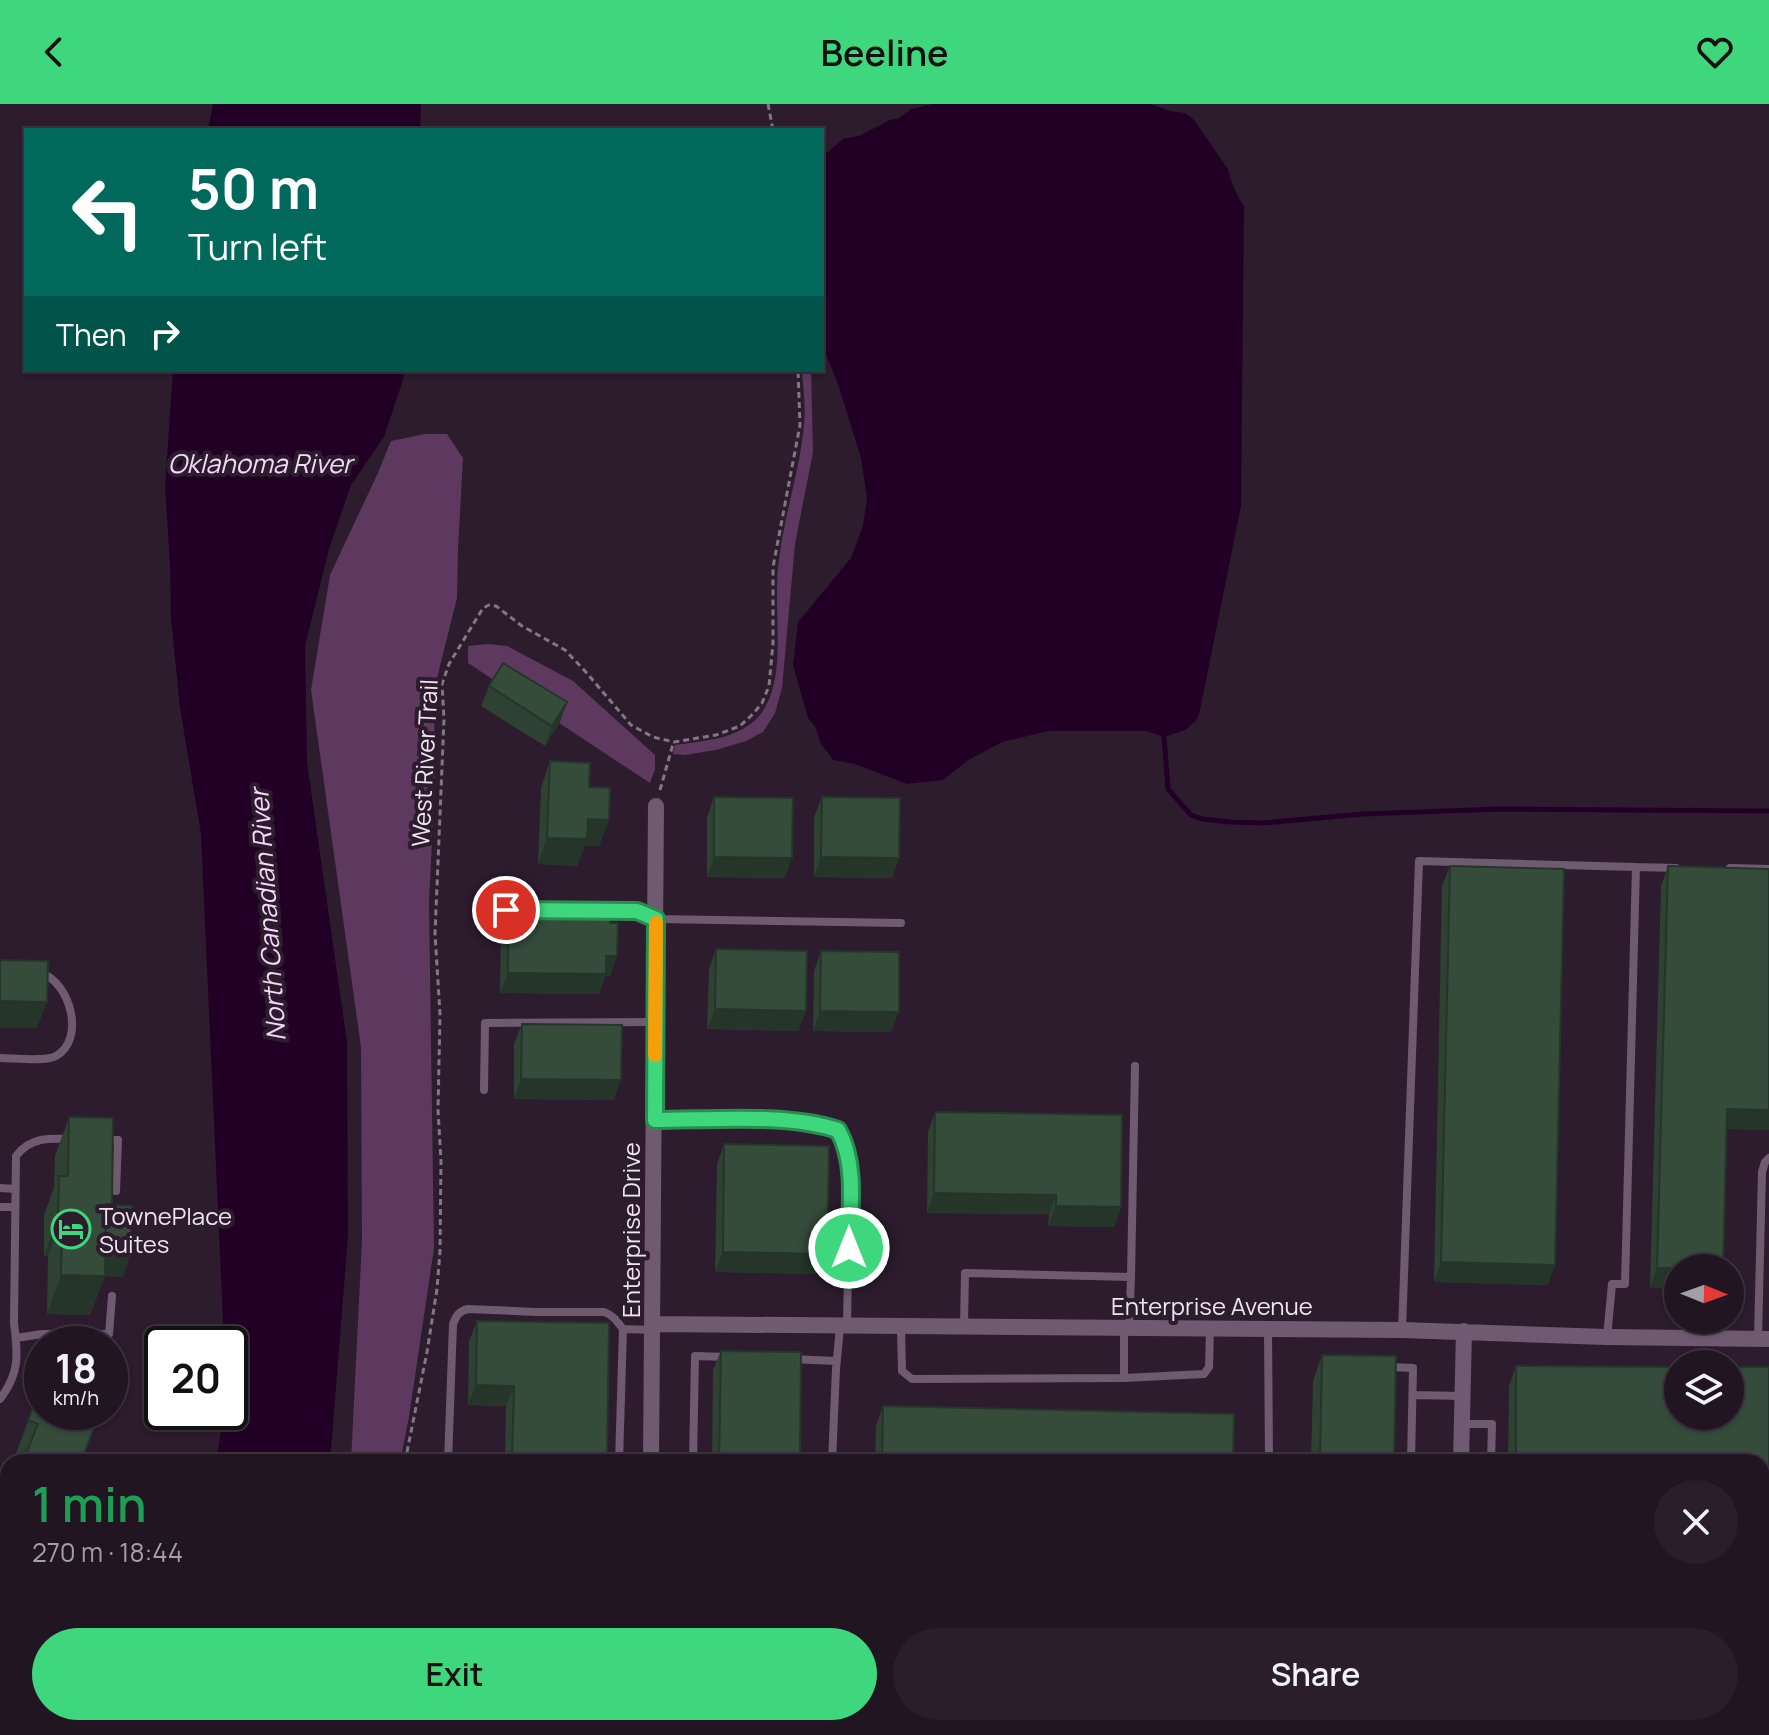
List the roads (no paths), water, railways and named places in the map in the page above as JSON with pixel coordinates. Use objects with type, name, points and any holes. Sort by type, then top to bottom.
[{"type":"street","name":"Enterprise Drive","points":[[651,1454],[656,806]]},
{"type":"street","name":"Enterprise Avenue","points":[[654,1327],[1402,1330],[1764,1339]]},
{"type":"street","points":[[1461,1454],[1464,1331]]},
{"type":"lane","points":[[1402,1330],[1419,861],[1680,868]]},
{"type":"lane","points":[[1607,1337],[1612,1284],[1625,1284],[1636,867]]},
{"type":"lane","points":[[1725,868],[1769,869]]},
{"type":"lane","points":[[594,910],[637,911],[656,919],[901,923]]},
{"type":"lane","points":[[0,1058],[52,1059],[64,1050],[70,1040],[71,1016],[63,993],[56,982],[35,972]]},
{"type":"lane","points":[[484,1090],[485,1023],[655,1022]]},
{"type":"lane","points":[[1124,1378],[1131,1277],[1135,1066]]},
{"type":"lane","points":[[655,1120],[819,1123],[838,1130],[846,1144],[850,1168],[844,1327],[837,1361],[832,1454]]},
{"type":"lane","points":[[0,1399],[9,1387],[17,1363],[14,1323],[16,1156],[30,1143],[40,1140],[77,1139]]},
{"type":"lane","points":[[91,1140],[118,1140],[116,1191]]},
{"type":"lane","points":[[1764,1339],[1762,1172],[1769,1158]]},
{"type":"lane","points":[[0,1188],[15,1189]]},
{"type":"lane","points":[[0,1207],[15,1207]]},
{"type":"lane","points":[[964,1327],[965,1273],[1131,1277]]},
{"type":"lane","points":[[16,1338],[42,1334],[109,1334],[112,1296]]},
{"type":"lane","points":[[448,1454],[453,1324],[456,1316],[468,1309],[610,1314],[623,1329],[619,1454]]},
{"type":"lane","points":[[623,1329],[654,1327]]},
{"type":"lane","points":[[901,1327],[902,1371],[912,1379],[1124,1378],[1204,1374],[1209,1367],[1210,1329]]},
{"type":"lane","points":[[1268,1329],[1269,1454]]},
{"type":"lane","points":[[693,1454],[695,1356],[742,1358]]},
{"type":"lane","points":[[774,1359],[837,1361]]},
{"type":"lane","points":[[1384,1367],[1413,1368],[1411,1454]]},
{"type":"lane","points":[[1413,1395],[1463,1396]]},
{"type":"lane","points":[[1462,1424],[1492,1424],[1491,1454]]},
{"type":"water","points":[[213,104],[421,104],[420,128],[208,128]]},
{"type":"water","points":[[932,104],[1151,104],[1185,113],[1194,120],[1228,169],[1244,206],[1241,506],[1199,715],[1185,730],[1164,737],[1146,731],[1049,731],[1002,742],[967,761],[943,780],[907,784],[855,764],[833,760],[808,718],[793,665],[798,622],[851,558],[863,526],[867,498],[861,458],[824,350],[824,155],[843,139],[859,136],[898,119],[911,109]]},
{"type":"water","name":"Oklahoma River","points":[[173,372],[405,372],[384,437],[351,485],[329,549],[305,646],[307,762],[347,1042],[348,1236],[331,1454],[217,1454],[221,1430],[248,1430],[248,1326],[223,1326],[201,834],[180,708],[171,618],[165,487]]},
{"type":"waterway","points":[[1162,733],[1168,789],[1191,815],[1202,819],[1263,823],[1363,814],[1500,809],[1769,811]]},
{"type":"place","name":"TownePlace Suites","points":[[71,1229]]},
{"type":"water label","name":"North Canadian River","points":[[267,915]]}]
